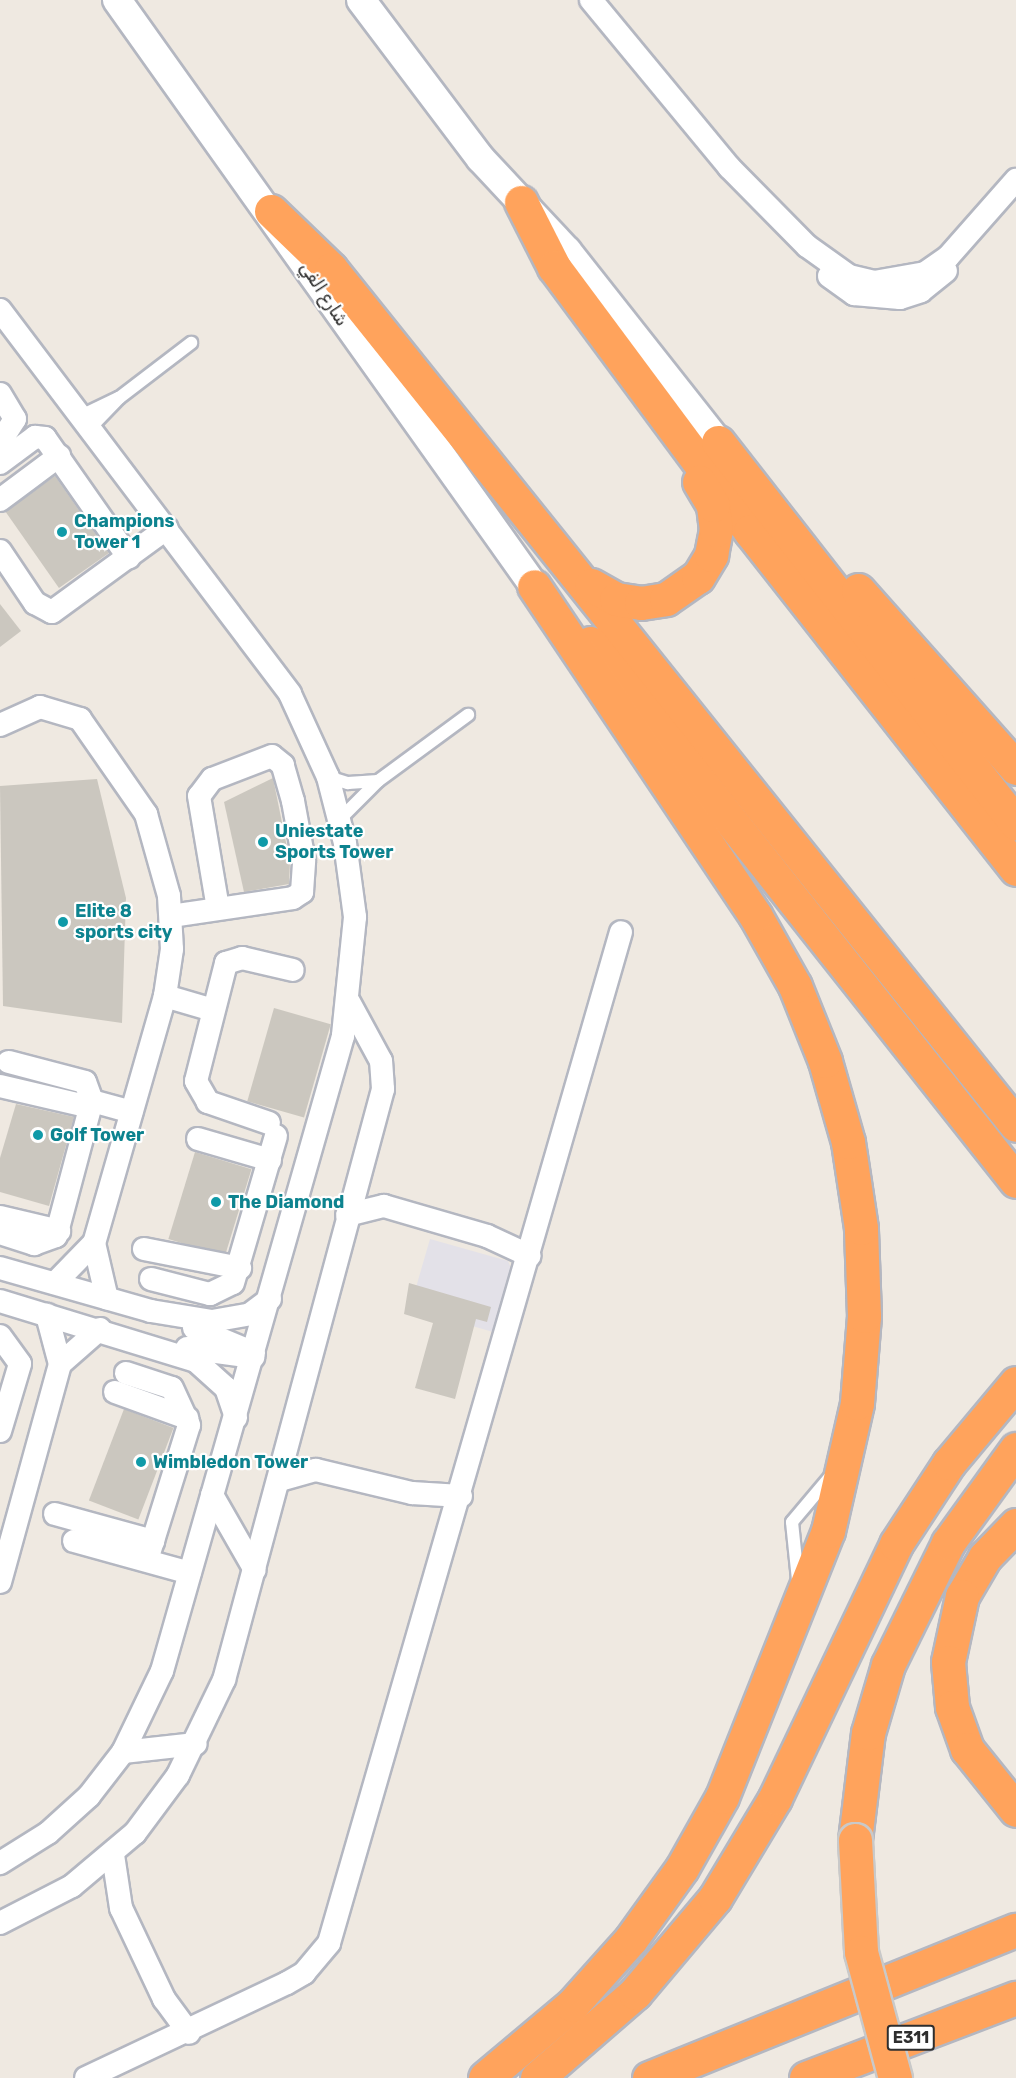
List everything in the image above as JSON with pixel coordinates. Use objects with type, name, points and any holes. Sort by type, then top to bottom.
[{"type":"highway","points":[[521,202],[543,250],[663,413],[1016,869]]},
{"type":"highway","points":[[271,211],[331,269],[583,579],[1016,1125]]},
{"type":"highway","points":[[583,579],[616,599],[654,602],[688,586],[711,555],[713,505],[663,413]]},
{"type":"highway","points":[[718,442],[792,515],[1016,768]]},
{"type":"highway","points":[[718,442],[1016,824]]},
{"type":"highway","points":[[534,586],[616,674],[1016,1181]]},
{"type":"highway","points":[[485,2078],[540,2035],[602,1972],[682,1868],[739,1760],[828,1531],[849,1446],[862,1359],[864,1272],[848,1142],[825,1061],[795,986],[755,915],[534,586]]},
{"type":"highway","points":[[537,2078],[635,1993],[715,1898],[780,1787],[896,1544],[949,1463],[1016,1383]]},
{"type":"highway","points":[[895,2078],[861,1952],[855,1840],[866,1745],[888,1665],[948,1544],[1016,1449]]},
{"type":"highway","points":[[1016,1525],[985,1557],[962,1596],[948,1662],[952,1707],[967,1749],[1016,1810]]},
{"type":"highway","points":[[649,2078],[1016,1930]]},
{"type":"highway","name":"E311","points":[[806,2078],[1016,1998]]},
{"type":"street","name":"شارع الفي","points":[[117,0],[271,211],[348,331],[534,586]]},
{"type":"street","points":[[361,0],[463,136],[567,251],[718,442]]},
{"type":"street","points":[[591,0],[729,167],[807,246],[834,282],[877,299],[900,298],[940,278],[964,239],[1016,180]]},
{"type":"street","points":[[0,310],[274,670],[325,769],[340,819],[355,917],[349,1002],[313,1146],[162,1671],[123,1752],[89,1796],[48,1833],[0,1863]]},
{"type":"street","points":[[0,394],[15,419],[0,442]]},
{"type":"street","points":[[2,467],[36,436],[53,448],[129,558]]},
{"type":"street","points":[[0,500],[53,448]]},
{"type":"street","points":[[0,551],[35,603],[52,612],[129,558],[167,528]]},
{"type":"street","points":[[0,725],[27,710],[54,707],[89,730],[146,814],[164,868],[171,916],[165,996],[94,1243],[55,1283]]},
{"type":"street","points":[[171,916],[293,898],[305,887],[287,776],[278,759],[264,756],[212,779],[201,789],[198,811],[218,908]]},
{"type":"street","points":[[287,776],[325,769]]},
{"type":"street","points":[[86,2078],[182,2036],[304,1973],[329,1943],[459,1505],[621,932]]},
{"type":"street","points":[[293,970],[231,959],[223,968],[197,1090],[208,1102],[313,1146]]},
{"type":"street","points":[[165,996],[213,1010]]},
{"type":"street","points":[[0,1923],[72,1886],[113,1855],[158,1805],[196,1744],[224,1680],[291,1441],[347,1215],[384,1080],[381,1062],[349,1002]]},
{"type":"street","points":[[0,1233],[40,1244],[59,1231],[91,1104],[85,1082],[9,1062]]},
{"type":"street","points":[[0,1086],[132,1112]]},
{"type":"street","points":[[195,1113],[272,1130]]},
{"type":"street","points":[[151,1279],[210,1294],[233,1283],[240,1268],[270,1160],[272,1130]]},
{"type":"street","points":[[198,1138],[270,1160]]},
{"type":"street","points":[[360,1171],[384,1206]]},
{"type":"street","points":[[347,1215],[384,1206],[533,1248]]},
{"type":"street","points":[[0,1217],[59,1231]]},
{"type":"street","points":[[94,1243],[107,1299]]},
{"type":"street","points":[[144,1249],[240,1268]]},
{"type":"street","points":[[0,1268],[151,1311],[225,1321],[250,1314],[270,1299]]},
{"type":"street","points":[[0,1301],[147,1343],[213,1372],[226,1388],[236,1418]]},
{"type":"street","points":[[151,1311],[253,1355]]},
{"type":"street","points":[[47,1315],[60,1364]]},
{"type":"street","points":[[0,1582],[7,1533],[60,1364],[100,1329]]},
{"type":"street","points":[[0,1336],[18,1359],[15,1380],[0,1431]]},
{"type":"street","points":[[147,1343],[253,1355]]},
{"type":"street","points":[[0,1361],[15,1380]]},
{"type":"street","points":[[120,1382],[187,1418],[188,1438],[150,1550]]},
{"type":"street","points":[[291,1441],[316,1470]]},
{"type":"street","points":[[280,1480],[316,1470],[459,1505]]},
{"type":"street","points":[[212,1496],[255,1570]]},
{"type":"street","points":[[55,1514],[150,1550],[190,1573]]},
{"type":"street","points":[[74,1541],[150,1550]]},
{"type":"street","points":[[123,1752],[196,1744]]},
{"type":"street","points":[[113,1855],[121,1908],[182,2036]]},
{"type":"street","points":[[72,1886],[97,1891],[121,1908]]},
{"type":"lane","points":[[86,422],[191,343]]},
{"type":"lane","points":[[340,819],[378,781],[468,715]]},
{"type":"lane","points":[[325,769],[348,783],[378,781]]},
{"type":"shaded area","points":[[430,1239],[508,1261],[516,1279],[500,1334],[410,1308]]},
{"type":"building","name":"Champions Tower 1","points":[[55,476],[109,553],[59,588],[5,511]]},
{"type":"building","points":[[0,604],[21,631],[0,647]]},
{"type":"building","name":"Uniestate Sports Tower","points":[[273,778],[290,862],[289,884],[244,892],[224,802]]},
{"type":"building","name":"Elite 8 sports city","points":[[97,779],[126,898],[122,1023],[3,1006],[0,786]]},
{"type":"building","points":[[274,1008],[331,1024],[304,1118],[247,1101]]},
{"type":"building","name":"Golf Tower","points":[[16,1104],[74,1117],[49,1206],[0,1192],[0,1158]]},
{"type":"building","name":"The Diamond","points":[[195,1152],[251,1169],[225,1256],[168,1239]]},
{"type":"building","points":[[409,1283],[491,1307],[487,1322],[476,1319],[455,1399],[415,1388],[433,1323],[404,1314]]},
{"type":"building","name":"Wimbledon Tower","points":[[124,1409],[173,1428],[138,1519],[89,1500]]},
{"type":"place","name":"Champions Tower 1","points":[[62,532]]},
{"type":"place","name":"Uniestate Sports Tower","points":[[263,842]]},
{"type":"place","name":"Elite 8 sports city","points":[[63,922]]},
{"type":"place","name":"Golf Tower","points":[[38,1135]]},
{"type":"place","name":"The Diamond","points":[[216,1202]]},
{"type":"place","name":"Wimbledon Tower","points":[[141,1462]]}]
